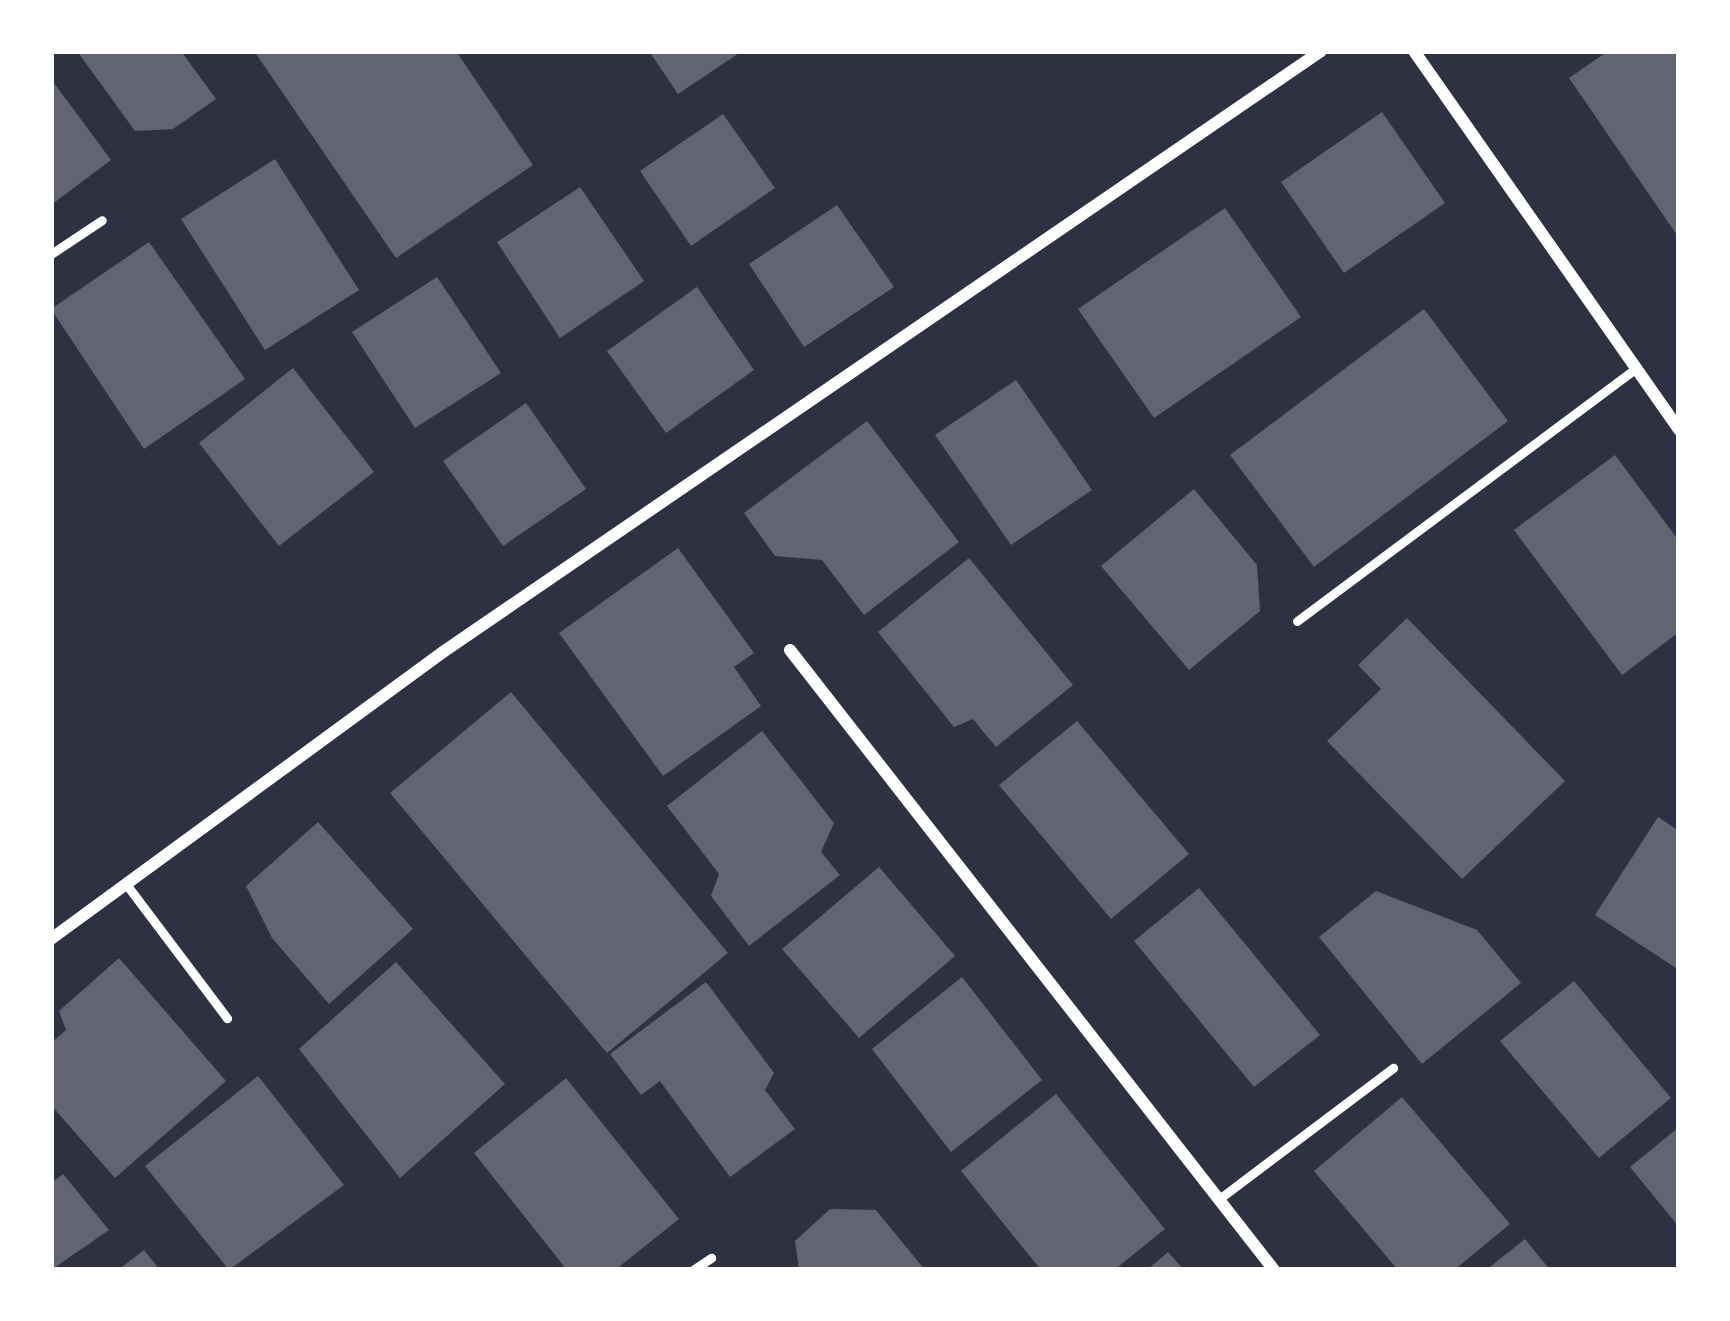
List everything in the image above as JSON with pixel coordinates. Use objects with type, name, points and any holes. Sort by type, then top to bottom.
[{"type":"street","points":[[51,939],[456,643],[1321,51]]},
{"type":"street","points":[[1414,51],[1679,428]]},
{"type":"street","points":[[790,650],[1274,1270]]},
{"type":"lane","points":[[51,254],[102,220]]},
{"type":"lane","points":[[1297,621],[1636,368]]},
{"type":"lane","points":[[126,884],[227,1018]]},
{"type":"lane","points":[[1219,1199],[1393,1068]]},
{"type":"lane","points":[[693,1270],[711,1258]]},
{"type":"building","points":[[77,51],[181,51],[216,99],[173,129],[135,131]]},
{"type":"building","points":[[254,51],[456,51],[533,165],[396,258]]},
{"type":"building","points":[[649,51],[742,51],[678,94]]},
{"type":"building","points":[[1608,51],[1679,51],[1679,238],[1569,78]]},
{"type":"building","points":[[51,79],[111,160],[51,205]]},
{"type":"building","points":[[1382,112],[1445,203],[1344,273],[1281,182]]},
{"type":"building","points":[[723,114],[775,188],[691,246],[640,171]]},
{"type":"building","points":[[275,159],[359,290],[265,350],[181,219]]},
{"type":"building","points":[[580,187],[644,281],[560,338],[497,242]]},
{"type":"building","points":[[837,205],[894,287],[804,347],[749,264]]},
{"type":"building","points":[[1225,208],[1301,317],[1154,418],[1078,309]]},
{"type":"building","points":[[149,242],[245,379],[144,449],[51,309]]},
{"type":"building","points":[[437,277],[501,373],[415,428],[352,332]]},
{"type":"building","points":[[697,287],[754,370],[666,433],[607,351]]},
{"type":"building","points":[[1424,309],[1508,421],[1314,567],[1230,455]]},
{"type":"building","points":[[293,368],[374,472],[279,546],[199,443]]},
{"type":"building","points":[[1016,380],[1092,490],[1011,545],[935,435]]},
{"type":"building","points":[[526,403],[586,489],[503,546],[443,461]]},
{"type":"building","points":[[867,421],[959,542],[864,615],[822,560],[775,556],[744,513]]},
{"type":"building","points":[[1615,455],[1679,541],[1679,632],[1622,675],[1514,530]]},
{"type":"building","points":[[1194,489],[1257,565],[1260,611],[1189,670],[1101,566]]},
{"type":"building","points":[[678,548],[754,653],[734,667],[761,706],[663,776],[559,633]]},
{"type":"building","points":[[969,558],[1073,685],[996,747],[973,719],[954,727],[878,632]]},
{"type":"building","points":[[1407,618],[1565,781],[1462,879],[1327,741],[1381,689],[1358,665]]},
{"type":"building","points":[[511,692],[728,953],[607,1053],[390,793]]},
{"type":"building","points":[[1077,721],[1189,854],[1111,919],[999,785]]},
{"type":"building","points":[[762,731],[834,823],[821,852],[840,875],[749,946],[711,896],[719,874],[667,806]]},
{"type":"building","points":[[1658,817],[1679,831],[1679,970],[1595,915]]},
{"type":"building","points":[[318,822],[413,929],[329,1004],[272,938],[246,886]]},
{"type":"building","points":[[879,867],[955,956],[859,1038],[782,949]]},
{"type":"building","points":[[1199,888],[1320,1035],[1254,1087],[1134,941]]},
{"type":"building","points":[[1376,891],[1477,930],[1521,983],[1422,1064],[1319,937]]},
{"type":"building","points":[[119,958],[226,1081],[115,1178],[51,1105],[51,1043],[66,1030],[59,1011]]},
{"type":"building","points":[[396,962],[505,1084],[400,1178],[299,1049]]},
{"type":"building","points":[[962,977],[1042,1080],[951,1152],[872,1049]]},
{"type":"building","points":[[1574,981],[1671,1098],[1599,1158],[1500,1041]]},
{"type":"building","points":[[706,982],[774,1073],[765,1090],[795,1129],[730,1177],[660,1081],[641,1095],[610,1054]]},
{"type":"building","points":[[258,1076],[344,1185],[229,1270],[145,1166]]},
{"type":"building","points":[[566,1078],[679,1219],[615,1270],[567,1270],[474,1153]]},
{"type":"building","points":[[1056,1094],[1165,1229],[1114,1270],[1041,1270],[961,1171]]},
{"type":"building","points":[[1402,1097],[1510,1224],[1454,1270],[1398,1270],[1314,1171]]},
{"type":"building","points":[[1679,1127],[1679,1227],[1630,1167]]},
{"type":"building","points":[[63,1174],[109,1230],[51,1270],[51,1183]]},
{"type":"building","points":[[830,1209],[876,1210],[925,1270],[799,1270],[795,1241]]},
{"type":"building","points":[[1525,1239],[1550,1270],[1486,1270]]},
{"type":"building","points":[[144,1250],[160,1270],[118,1270]]},
{"type":"building","points":[[1168,1252],[1184,1270],[1147,1270]]}]
